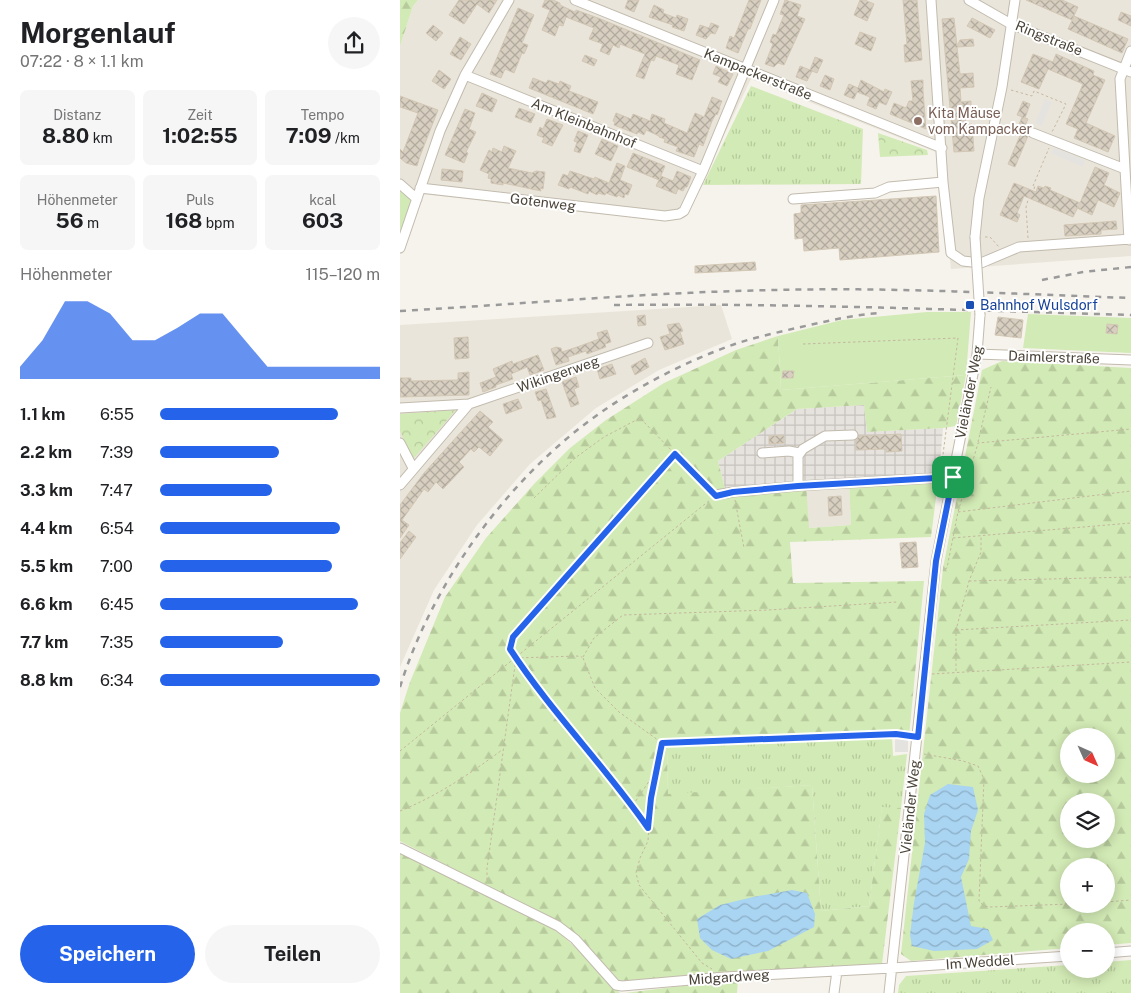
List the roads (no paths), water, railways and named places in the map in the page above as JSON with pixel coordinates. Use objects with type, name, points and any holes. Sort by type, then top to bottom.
[{"type":"street","points":[[400,248],[440,131],[465,76],[509,0]]},
{"type":"street","name":"Kampackerstraße","points":[[575,0],[942,148]]},
{"type":"street","points":[[703,171],[774,0]]},
{"type":"street","points":[[931,0],[930,10],[942,148],[943,182],[951,253],[964,262],[981,263],[1019,248],[1130,240],[1125,169],[1126,118],[1120,79],[1127,70],[1131,50]]},
{"type":"street","name":"Ringstraße","points":[[969,0],[1012,24],[1127,70]]},
{"type":"street","name":"Vieländer Weg","points":[[889,993],[935,572],[977,354],[980,315],[975,237],[979,198],[995,129],[1015,0]]},
{"type":"street","name":"Am Kleinbahnhof","points":[[465,76],[703,171]]},
{"type":"street","points":[[1033,133],[1125,169]]},
{"type":"street","name":"Gotenweg","points":[[420,188],[665,216],[679,214],[684,211],[703,171]]},
{"type":"street","points":[[793,199],[875,193],[889,186],[943,182]]},
{"type":"street","points":[[400,184],[417,199]]},
{"type":"street","name":"Wikingerweg","points":[[400,408],[469,404],[648,343]]},
{"type":"street","name":"Daimlerstraße","points":[[977,354],[1131,360]]},
{"type":"street","name":"Wikingerweg","points":[[400,485],[469,404]]},
{"type":"street","points":[[798,486],[799,454],[814,441],[825,436],[852,435]]},
{"type":"street","points":[[400,443],[413,468]]},
{"type":"street","points":[[762,453],[789,451],[799,454]]},
{"type":"street","points":[[716,496],[733,492],[798,486],[953,477]]},
{"type":"street","name":"Midgardweg","points":[[400,848],[558,926],[575,939],[622,990],[724,976],[892,968]]},
{"type":"street","points":[[1115,952],[1131,951]]},
{"type":"street","name":"Im Weddel","points":[[892,968],[1060,957]]},
{"type":"street","points":[[834,993],[837,971]]},
{"type":"water","points":[[948,784],[973,787],[978,810],[971,831],[969,859],[961,877],[971,926],[988,929],[993,940],[977,949],[934,951],[912,946],[910,935],[925,843],[924,814],[930,795]]},
{"type":"water","points":[[792,890],[807,893],[815,914],[814,927],[768,951],[731,959],[712,950],[700,938],[697,919],[720,905]]},
{"type":"railway","points":[[1042,280],[1083,272],[1131,267]]},
{"type":"railway","points":[[400,311],[730,291],[821,289],[910,290],[1131,298]]},
{"type":"railway","points":[[614,305],[808,306],[1131,315]]},
{"type":"railway","points":[[400,687],[414,647],[433,608],[454,570],[479,534],[506,499],[535,467],[600,413],[648,383],[683,365],[743,341],[840,318],[879,313]]},
{"type":"place","name":"Kita Mäuse vom Kampacker","points":[[918,121]]},
{"type":"place","name":"Bahnhof Wulsdorf","points":[[970,305]]}]
